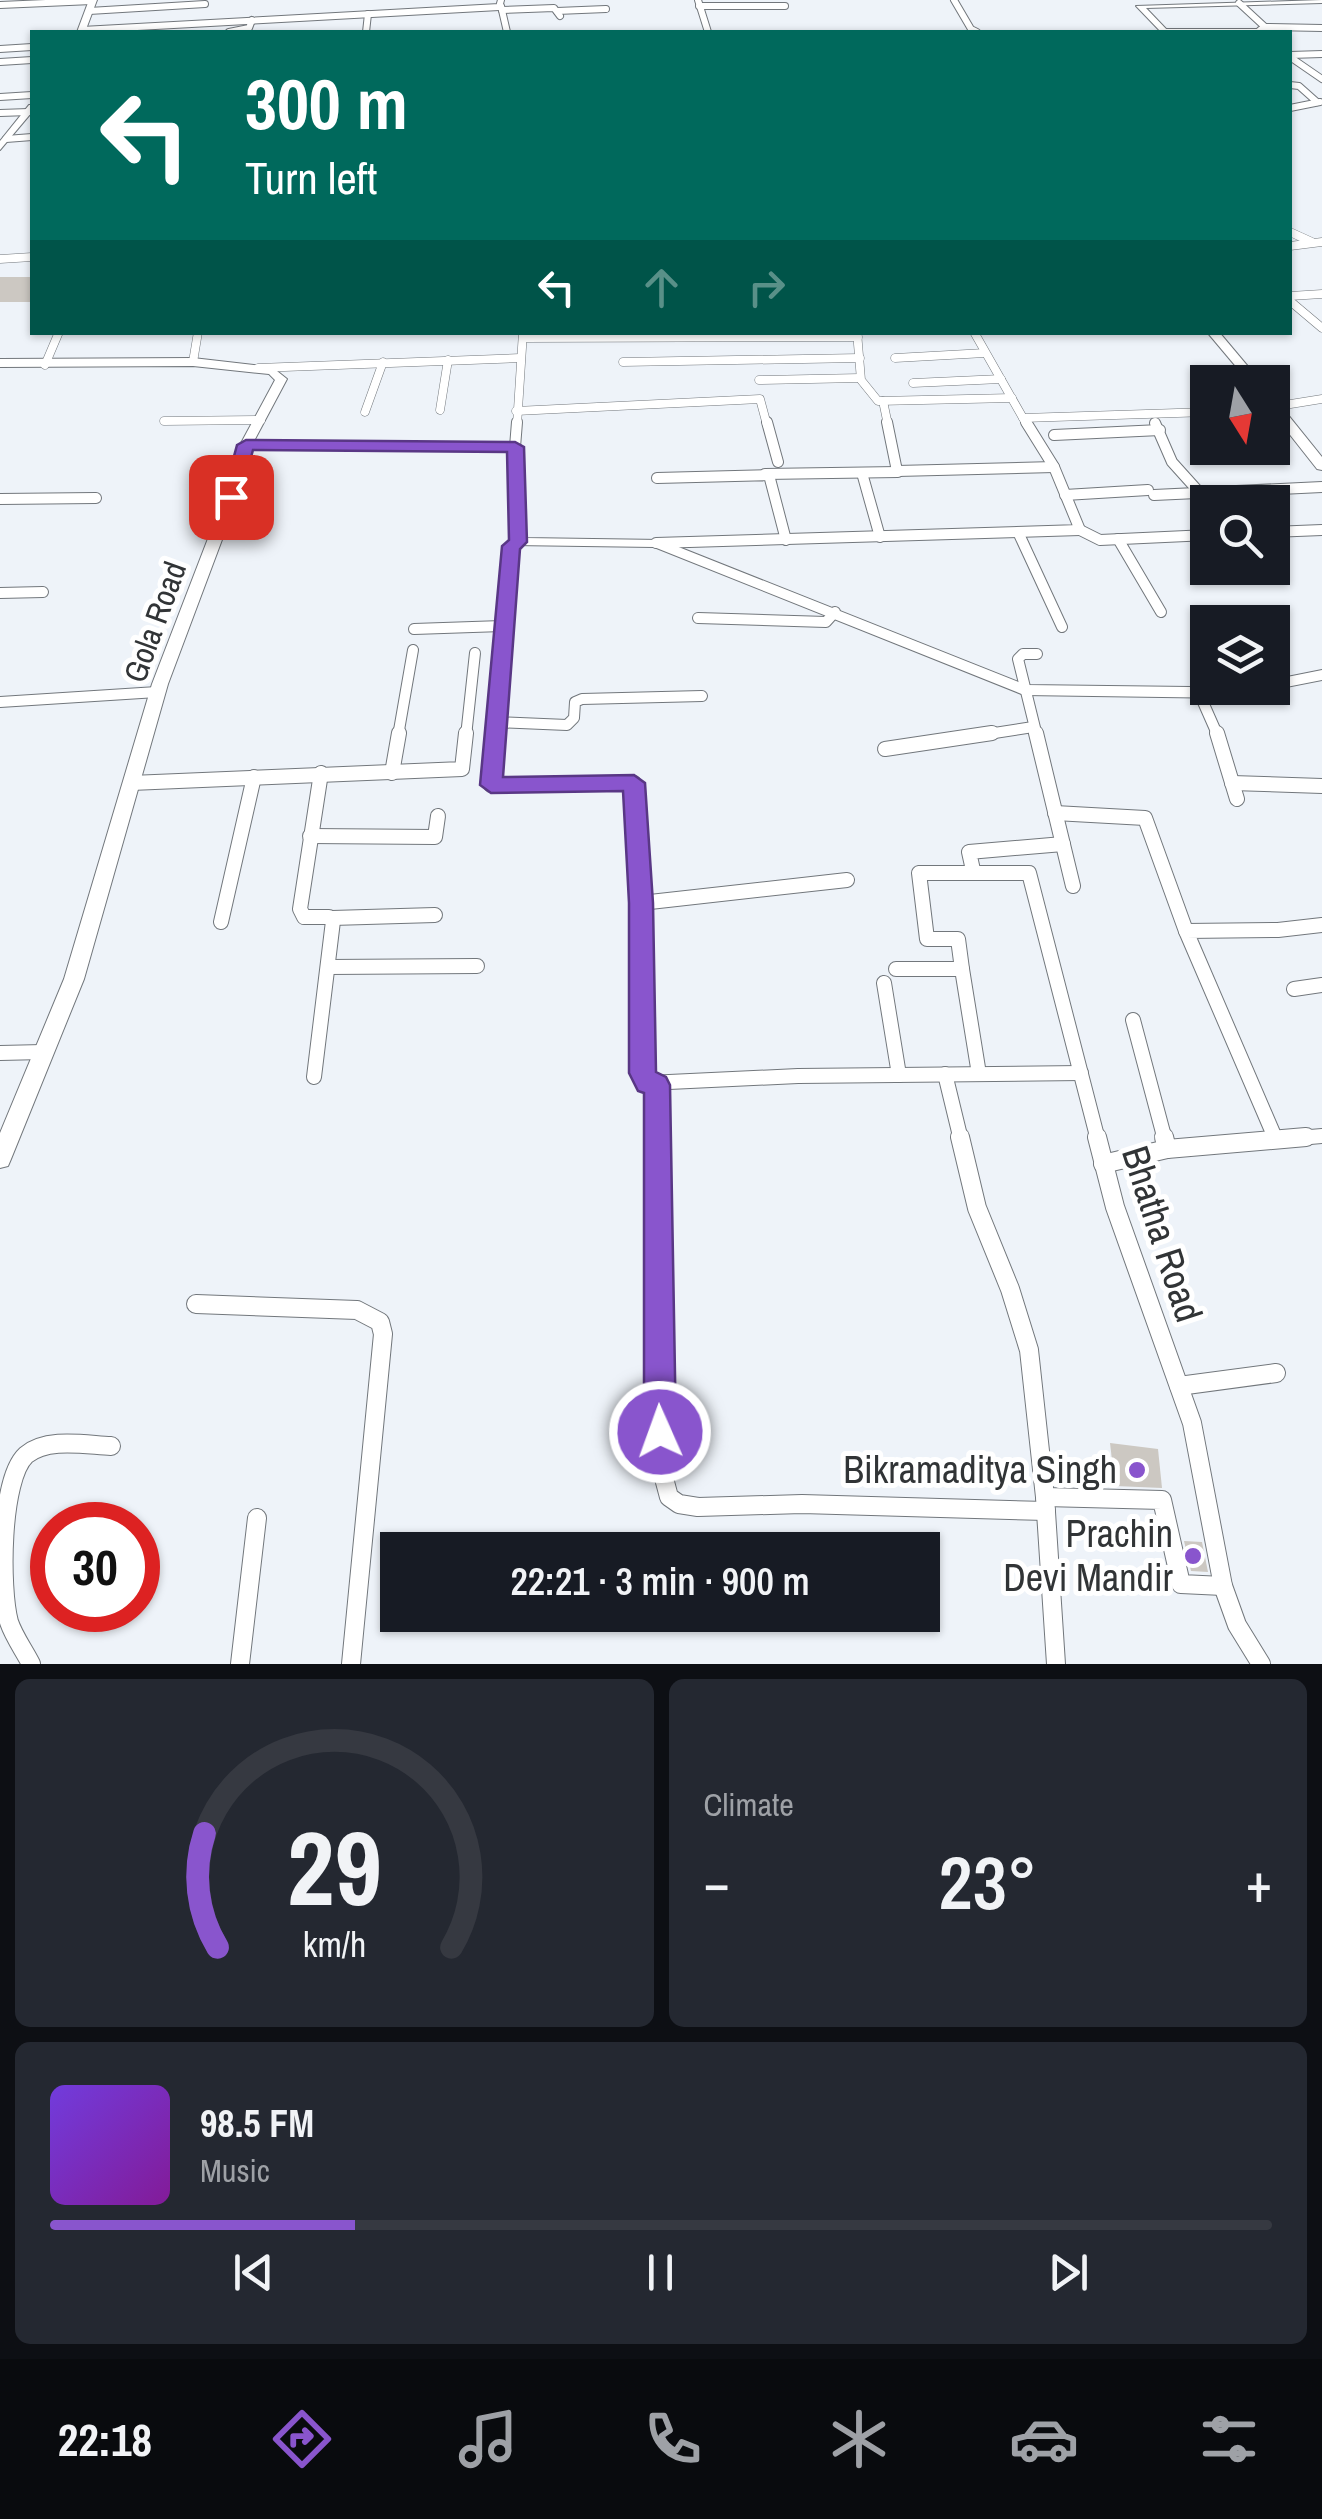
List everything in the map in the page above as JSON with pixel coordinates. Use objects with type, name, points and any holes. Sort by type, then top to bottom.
[{"type":"street","points":[[284,0],[285,18]]},
{"type":"street","points":[[954,0],[972,30]]},
{"type":"street","points":[[1163,30],[1140,6],[1322,0]]},
{"type":"street","points":[[707,30],[699,3],[785,6]]},
{"type":"street","points":[[1239,3],[1261,30],[1322,28]]},
{"type":"street","points":[[81,30],[91,4]]},
{"type":"street","points":[[0,5],[205,4]]},
{"type":"street","points":[[502,5],[507,30]]},
{"type":"street","points":[[234,30],[285,18],[502,5],[554,8],[559,13],[606,9]]},
{"type":"street","points":[[755,6],[762,20]]},
{"type":"street","points":[[771,6],[780,22]]},
{"type":"street","points":[[152,22],[156,7]]},
{"type":"street","points":[[366,30],[368,14]]},
{"type":"street","points":[[300,30],[302,17]]},
{"type":"street","points":[[197,30],[200,23]]},
{"type":"street","points":[[137,30],[200,23],[251,24],[264,30]]},
{"type":"street","points":[[0,49],[30,47]]},
{"type":"street","points":[[1292,56],[1322,54]]},
{"type":"street","points":[[1292,57],[1321,79]]},
{"type":"street","points":[[0,62],[30,60]]},
{"type":"street","points":[[1294,85],[1321,79]]},
{"type":"street","points":[[1294,85],[1320,102]]},
{"type":"street","points":[[0,98],[30,95]]},
{"type":"street","points":[[1292,108],[1320,102]]},
{"type":"street","points":[[0,113],[30,109]]},
{"type":"street","points":[[3,143],[30,109]]},
{"type":"street","points":[[3,143],[30,137]]},
{"type":"street","points":[[1292,233],[1318,242]]},
{"type":"street","points":[[1292,246],[1318,242]]},
{"type":"street","points":[[0,258],[30,257]]},
{"type":"street","points":[[1292,298],[1322,294]]},
{"type":"street","points":[[1292,300],[1322,328]]},
{"type":"street","points":[[45,364],[58,335]]},
{"type":"street","points":[[193,362],[198,335]]},
{"type":"street","points":[[518,542],[515,447],[523,335],[703,335]]},
{"type":"street","points":[[858,335],[860,378],[867,396],[883,401],[1012,398]]},
{"type":"street","points":[[976,335],[1054,467],[1080,530]]},
{"type":"street","points":[[1215,335],[1240,365]]},
{"type":"street","points":[[646,337],[648,361]]},
{"type":"street","points":[[895,358],[986,352]]},
{"type":"street","points":[[0,364],[193,362],[258,368],[520,358]]},
{"type":"street","points":[[623,362],[860,358]]},
{"type":"street","points":[[440,410],[448,360]]},
{"type":"street","points":[[365,412],[383,362]]},
{"type":"street","name":"Gola Road","points":[[0,1159],[74,979],[158,692],[231,497],[246,445],[281,379],[272,371],[258,368]]},
{"type":"street","points":[[759,380],[860,378]]},
{"type":"street","points":[[913,383],[1001,379]]},
{"type":"street","points":[[516,411],[760,399],[778,462]]},
{"type":"street","points":[[1290,404],[1322,400]]},
{"type":"street","points":[[883,401],[894,468],[898,472]]},
{"type":"street","points":[[1024,418],[1190,413]]},
{"type":"street","points":[[1150,416],[1172,462],[1192,485]]},
{"type":"street","points":[[164,420],[261,420]]},
{"type":"street","points":[[1290,426],[1322,466]]},
{"type":"street","points":[[1054,435],[1160,430]]},
{"type":"street","points":[[246,445],[515,447]]},
{"type":"street","points":[[657,478],[1054,467]]},
{"type":"street","points":[[862,472],[880,537]]},
{"type":"street","points":[[765,474],[770,478],[786,540]]},
{"type":"street","points":[[1290,488],[1322,487]]},
{"type":"street","points":[[1065,495],[1190,492]]},
{"type":"street","points":[[0,500],[96,498]]},
{"type":"street","points":[[1081,1073],[899,1074],[648,1083],[642,1073],[641,903],[634,783],[491,785],[511,546],[518,542],[656,543],[1080,530],[1100,540],[1190,536]]},
{"type":"street","points":[[1290,531],[1322,530]]},
{"type":"street","points":[[1018,532],[1062,626]]},
{"type":"street","points":[[1118,540],[1161,612]]},
{"type":"street","points":[[656,543],[1024,690],[1190,692]]},
{"type":"street","points":[[0,594],[43,592]]},
{"type":"street","points":[[698,618],[826,622],[836,612]]},
{"type":"street","points":[[414,629],[502,626]]},
{"type":"street","points":[[392,773],[413,650]]},
{"type":"street","points":[[131,783],[462,769],[475,653]]},
{"type":"street","points":[[1038,654],[1019,656],[1024,690],[1073,886]]},
{"type":"street","points":[[1290,681],[1322,675]]},
{"type":"street","points":[[0,702],[158,692]]},
{"type":"street","points":[[494,722],[567,725],[574,718],[574,702],[582,698],[702,696]]},
{"type":"street","points":[[1205,705],[1237,799]]},
{"type":"street","points":[[886,749],[1033,726]]},
{"type":"street","points":[[321,774],[300,912],[304,918],[435,915]]},
{"type":"street","points":[[221,922],[254,777]]},
{"type":"street","points":[[1232,783],[1322,786]]},
{"type":"street","points":[[1055,813],[1145,818],[1191,950],[1276,1140]]},
{"type":"street","points":[[310,836],[435,837],[438,816]]},
{"type":"street","points":[[980,1074],[958,939],[927,938],[918,873],[973,870],[969,852],[1063,844]]},
{"type":"street","name":"Bhatha Road","points":[[973,870],[1023,871],[1032,876],[1046,946],[1103,1164],[1196,1438],[1223,1586],[1237,1626],[1261,1664]]},
{"type":"street","points":[[641,903],[848,880]]},
{"type":"street","points":[[314,1076],[332,918]]},
{"type":"street","points":[[1186,930],[1278,930],[1322,925]]},
{"type":"street","points":[[328,967],[476,966]]},
{"type":"street","points":[[896,969],[962,969]]},
{"type":"street","points":[[884,983],[899,1074]]},
{"type":"street","points":[[1294,989],[1322,984]]},
{"type":"street","points":[[1132,1020],[1167,1149]]},
{"type":"street","points":[[0,1053],[43,1052]]},
{"type":"street","points":[[945,1074],[974,1194],[1029,1350],[1046,1504],[1056,1664]]},
{"type":"street","points":[[657,1085],[656,1325],[661,1468],[668,1497],[679,1504],[698,1507],[1162,1500],[1181,1584],[1223,1586]]},
{"type":"street","points":[[1103,1164],[1167,1149],[1322,1136]]},
{"type":"street","points":[[196,1304],[357,1310],[380,1322],[383,1334],[351,1664]]},
{"type":"street","points":[[1179,1386],[1276,1373]]},
{"type":"street","points":[[31,1664],[12,1628],[6,1605],[4,1524],[18,1463],[34,1450],[52,1446],[111,1446]]},
{"type":"street","points":[[240,1664],[257,1518]]},
{"type":"building","points":[[0,277],[30,277],[30,302],[0,302]]},
{"type":"building","name":"Bikramaditya Singh","points":[[1110,1443],[1158,1449],[1162,1488],[1115,1486]]},
{"type":"building","name":"Prachin Devi Mandir","points":[[1184,1541],[1202,1542],[1208,1572],[1191,1571]]},
{"type":"place","name":"Bikramaditya Singh","points":[[1137,1470]]},
{"type":"place","name":"Prachin Devi Mandir","points":[[1193,1556]]},
{"type":"route","points":[[231,497],[246,445],[515,447],[518,542],[511,546],[505,600],[491,785],[634,783],[641,903],[642,1073],[648,1083],[657,1085],[656,1325],[660,1432]]}]
